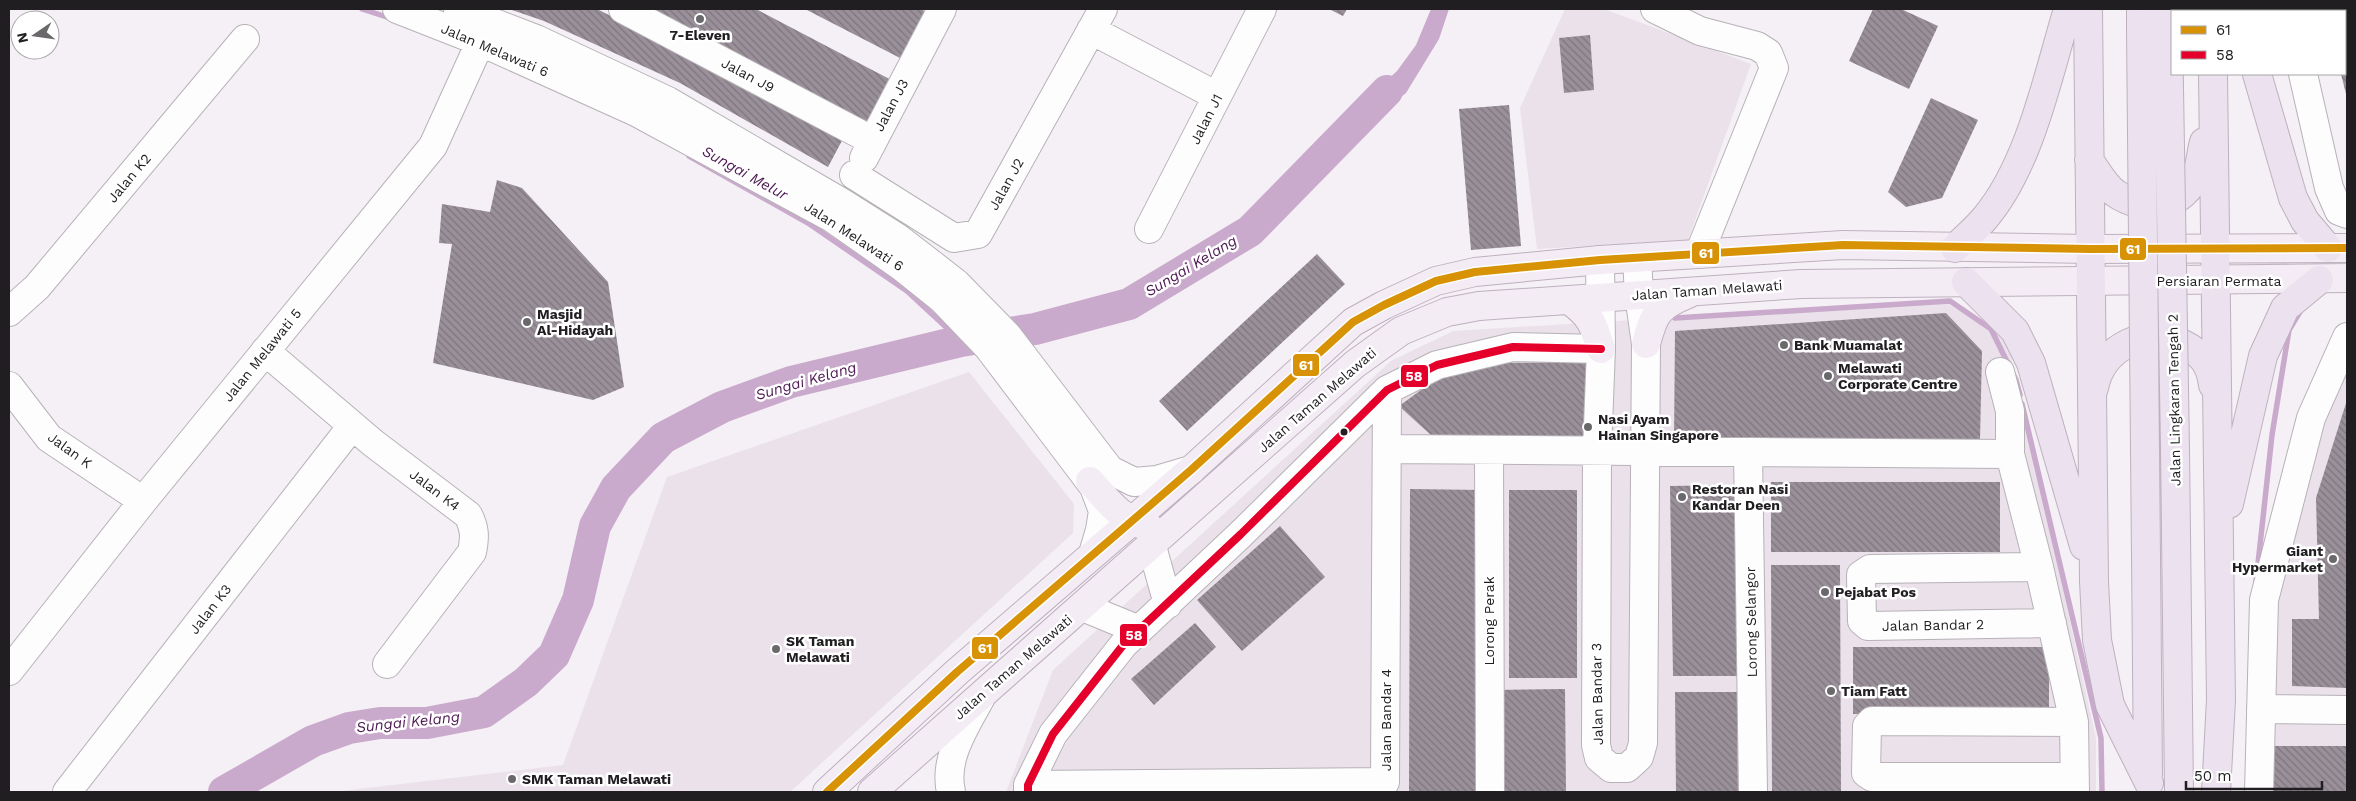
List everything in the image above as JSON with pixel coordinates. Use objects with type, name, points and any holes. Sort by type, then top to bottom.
[{"type":"highway","points":[[1955,248],[1985,218],[2011,179],[2035,120],[2068,9]]},
{"type":"highway","points":[[2088,9],[2094,582],[2097,640],[2110,705],[2149,788]]},
{"type":"highway","name":"Jalan Lingkaran Tengah 2","points":[[2168,18],[2176,448],[2179,792]]},
{"type":"highway","name":"Jalan Lingkaran Tengah 2","points":[[2141,19],[2149,788]]},
{"type":"highway","points":[[2213,75],[2221,700],[2216,792]]},
{"type":"highway","points":[[2257,75],[2293,198],[2305,221],[2338,248]]},
{"type":"highway","points":[[2090,160],[2106,184],[2115,193],[2135,203],[2156,207],[2177,200],[2189,188],[2197,173],[2213,103]]},
{"type":"highway","points":[[2219,549],[2263,356],[2285,308],[2319,280]]},
{"type":"highway","points":[[1966,282],[2015,331],[2031,363],[2094,582]]},
{"type":"highway","points":[[2092,402],[2096,379],[2108,358],[2126,344],[2148,336],[2172,338],[2192,349],[2208,365],[2217,399]]},
{"type":"main road","points":[[827,792],[957,672],[1191,470],[1353,322],[1384,304],[1436,281],[1467,274],[1600,260],[1843,245],[2090,249],[2338,248]]},
{"type":"main road","name":"Persiaran Permata","points":[[2090,282],[2319,280],[2347,278]]},
{"type":"main road","name":"Jalan Taman Melawati","points":[[872,792],[1355,364],[1401,331],[1447,312],[1479,306],[1801,284],[2090,282]]},
{"type":"main road","points":[[1646,344],[1652,319],[1671,301],[1694,291]]},
{"type":"main road","points":[[1569,300],[1586,312],[1595,328],[1601,349]]},
{"type":"main road","points":[[1090,481],[1116,509],[1132,521],[1145,526],[1160,527],[1177,523]]},
{"type":"street","name":"Jalan Melawati 6","points":[[397,9],[485,32],[536,40],[668,101],[841,202],[898,238],[949,291],[988,347],[1044,400],[1110,470],[1134,482],[1157,480],[1191,470]]},
{"type":"street","name":"Jalan Melawati 6","points":[[458,9],[485,32],[832,218],[902,267],[949,291]]},
{"type":"street","name":"Jalan J9","points":[[623,9],[872,141]]},
{"type":"street","name":"Jalan J3","points":[[841,202],[942,9]]},
{"type":"street","name":"Jalan J1","points":[[1150,229],[1262,9]]},
{"type":"street","points":[[1656,9],[1700,31],[1757,46],[1768,53],[1774,68],[1699,254]]},
{"type":"street","points":[[1097,20],[1217,96]]},
{"type":"street","name":"Jalan J2","points":[[854,176],[954,238],[966,238],[978,234],[1097,20]]},
{"type":"street","name":"Jalan Melawati 5","points":[[9,671],[143,501],[433,146],[485,32]]},
{"type":"street","name":"Jalan K2","points":[[9,312],[37,287],[245,39]]},
{"type":"street","points":[[2302,75],[2328,188],[2343,212]]},
{"type":"street","name":"Jalan Bandar 3","points":[[1600,260],[1601,349],[1597,451],[1596,745],[1599,758],[1611,768],[1627,768],[1639,757],[1644,743],[1646,344],[1639,295],[1637,258]]},
{"type":"street","points":[[2259,792],[2264,600],[2311,418],[2347,337]]},
{"type":"street","points":[[1028,788],[1053,734],[1124,644],[1168,604],[1388,390],[1437,365],[1514,347],[1601,349]]},
{"type":"street","name":"Jalan K4","points":[[265,351],[352,426],[468,515],[474,526],[475,537],[472,552],[387,664]]},
{"type":"street","points":[[2000,372],[2010,411],[2010,454],[2039,567],[2074,722],[2075,785],[1872,776],[1866,772],[1867,726],[1872,721],[2074,722]]},
{"type":"street","name":"Jalan K","points":[[9,386],[50,438],[143,501]]},
{"type":"street","name":"Jalan Bandar 4","points":[[1028,788],[1385,782],[1388,390]]},
{"type":"street","name":"Jalan Melawati 6","points":[[1044,400],[1090,481],[1102,511],[1100,530],[1093,554]]},
{"type":"street","name":"Jalan K3","points":[[67,792],[352,426]]},
{"type":"street","points":[[1387,450],[2010,454]]},
{"type":"street","name":"Lorong Perak","points":[[1489,450],[1490,792]]},
{"type":"street","name":"Lorong Selangor","points":[[1748,452],[1753,792]]},
{"type":"street","points":[[1151,543],[1168,604]]},
{"type":"street","name":"Jalan Bandar 2","points":[[2039,567],[1870,569],[1861,574],[1862,621],[1868,626],[2052,624]]},
{"type":"street","points":[[1082,607],[1139,630]]},
{"type":"street","points":[[951,792],[949,784],[954,747],[984,691]]},
{"type":"street","points":[[2261,709],[2347,710]]},
{"type":"shaded area","points":[[1431,9],[1449,9],[1439,39],[1406,93],[1363,127],[1353,119],[1367,99],[1397,71],[1416,45]]},
{"type":"shaded area","points":[[1565,9],[1604,9],[1751,64],[1688,240],[1537,249],[1520,108]]},
{"type":"shaded area","points":[[1943,301],[2007,339],[2096,738],[2096,792],[1006,792],[1053,670],[1391,361],[1453,331]]},
{"type":"shaded area","points":[[2347,355],[2347,792],[2267,792],[2272,600],[2317,422]]},
{"type":"shaded area","name":"SK Taman Melawati","points":[[969,372],[1074,504],[1073,533],[790,792],[333,792],[563,765],[667,477]]},
{"type":"building","points":[[509,9],[597,9],[845,135],[828,167],[680,83],[544,21]]},
{"type":"building","points":[[644,9],[756,9],[897,83],[873,129]]},
{"type":"building","points":[[805,9],[921,9],[926,12],[902,59]]},
{"type":"building","points":[[1329,9],[1347,9],[1343,16]]},
{"type":"building","points":[[1873,9],[1901,9],[1938,26],[1909,89],[1849,61]]},
{"type":"building","points":[[2347,9],[2347,98],[2341,75],[2346,75],[2346,10],[2328,10]]},
{"type":"building","points":[[1590,35],[1594,90],[1564,93],[1559,38]]},
{"type":"building","points":[[1931,98],[1978,120],[1942,198],[1906,207],[1888,192]]},
{"type":"building","points":[[1509,105],[1521,246],[1471,250],[1459,109]]},
{"type":"building","name":"Masjid Al-Hidayah","points":[[497,180],[522,188],[608,282],[624,387],[593,400],[433,363],[452,244],[439,243],[442,204],[490,212]]},
{"type":"building","points":[[1317,254],[1345,284],[1187,431],[1159,401]]},
{"type":"building","name":"Melawati Corporate Centre","points":[[1946,313],[1982,351],[1980,439],[1674,440],[1675,331]]},
{"type":"building","points":[[1592,362],[1592,444],[1443,446],[1399,406],[1439,377],[1487,363]]},
{"type":"building","name":"Giant Hypermarket","points":[[2347,400],[2347,688],[2292,686],[2292,619],[2319,619],[2316,498]]},
{"type":"building","points":[[1771,482],[2000,482],[2000,552],[1771,552]]},
{"type":"building","points":[[1734,485],[1737,676],[1673,676],[1670,486]]},
{"type":"building","points":[[1410,489],[1482,490],[1481,792],[1409,792]]},
{"type":"building","points":[[1509,490],[1577,490],[1577,678],[1509,678]]},
{"type":"building","points":[[1280,526],[1325,577],[1242,651],[1197,600]]},
{"type":"building","points":[[1771,565],[1840,565],[1841,792],[1772,792]]},
{"type":"building","points":[[1195,623],[1216,647],[1154,705],[1131,679]]},
{"type":"building","points":[[1853,647],[2049,647],[2049,714],[1853,714]]},
{"type":"building","points":[[1565,689],[1566,792],[1498,792],[1496,690]]},
{"type":"building","points":[[1675,692],[1737,692],[1738,792],[1676,792]]},
{"type":"building","points":[[2273,746],[2347,746],[2347,792],[2273,792]]},
{"type":"waterway","name":"Sungai Melur","points":[[362,9],[393,19]]},
{"type":"waterway","name":"Sungai Kelang","points":[[224,792],[313,741],[349,728],[380,723],[427,723],[484,712],[526,682],[554,655],[578,600],[595,526],[616,488],[663,438],[722,407],[791,382],[961,341],[1035,329],[1129,304],[1250,231],[1387,91]]},
{"type":"waterway","name":"Sungai Melur","points":[[689,156],[808,223],[907,291],[961,341]]},
{"type":"waterway","points":[[1675,318],[1950,301],[1991,329],[2016,380],[2020,395]]},
{"type":"waterway","points":[[2256,582],[2272,435],[2289,330],[2301,310]]},
{"type":"waterway","points":[[2022,404],[2101,738],[2102,792]]},
{"type":"transit line","name":"61","points":[[827,792],[957,672],[1191,470],[1353,322],[1384,305],[1436,281],[1475,272],[1600,260],[1843,245],[2090,249],[2347,248]]},
{"type":"transit line","name":"58","points":[[1028,792],[1028,785],[1053,734],[1124,644],[1241,534],[1387,390],[1437,365],[1513,347],[1601,349]]},
{"type":"place","name":"7-Eleven","points":[[700,19]]},
{"type":"place","name":"Masjid Al-Hidayah","points":[[527,322]]},
{"type":"place","name":"Bank Muamalat","points":[[1784,345]]},
{"type":"place","name":"Melawati Corporate Centre","points":[[1828,376]]},
{"type":"place","name":"Nasi Ayam Hainan Singapore","points":[[1588,427]]},
{"type":"place","name":"Restoran Nasi Kandar Deen","points":[[1682,497]]},
{"type":"place","name":"Giant Hypermarket","points":[[2333,559]]},
{"type":"place","name":"Pejabat Pos","points":[[1825,592]]},
{"type":"place","name":"SK Taman Melawati","points":[[776,649]]},
{"type":"place","name":"Tiam Fatt","points":[[1831,691]]},
{"type":"place","name":"SMK Taman Melawati","points":[[512,779]]}]
